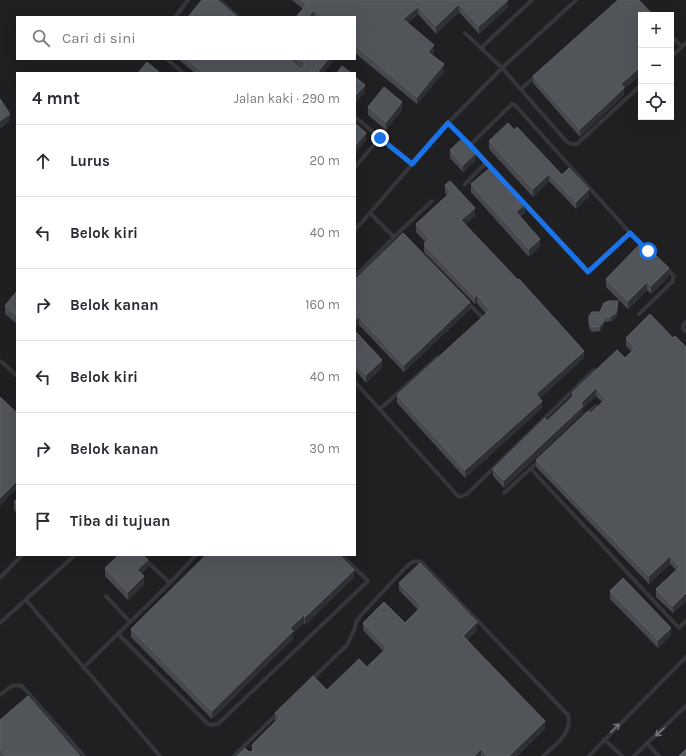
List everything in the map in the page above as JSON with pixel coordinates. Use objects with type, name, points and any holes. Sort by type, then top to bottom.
[{"type":"lane","points":[[176,16],[188,0]]},
{"type":"lane","points":[[218,0],[237,16]]},
{"type":"lane","points":[[481,48],[532,0]]},
{"type":"lane","points":[[356,229],[448,123],[502,68],[576,0]]},
{"type":"lane","points":[[465,33],[502,68],[567,142],[572,144],[577,144],[638,88]]},
{"type":"lane","points":[[674,39],[682,47]]},
{"type":"lane","points":[[674,54],[686,43]]},
{"type":"lane","points":[[168,60],[182,72]]},
{"type":"lane","points":[[521,89],[539,73]]},
{"type":"lane","points":[[470,145],[512,104],[515,105],[630,233],[658,260]]},
{"type":"lane","points":[[356,118],[412,164]]},
{"type":"lane","points":[[448,123],[497,175]]},
{"type":"lane","points":[[356,166],[380,138]]},
{"type":"lane","points":[[465,184],[486,163]]},
{"type":"lane","points":[[518,197],[588,272],[630,233]]},
{"type":"lane","points":[[356,276],[432,201]]},
{"type":"lane","points":[[370,213],[394,237]]},
{"type":"lane","points":[[400,232],[405,238]]},
{"type":"lane","points":[[639,314],[668,287],[674,279],[672,273],[662,264]]},
{"type":"lane","points":[[461,295],[483,318],[477,323]]},
{"type":"lane","points":[[686,322],[683,329],[686,332]]},
{"type":"lane","points":[[380,409],[443,353]]},
{"type":"lane","points":[[1,361],[16,375]]},
{"type":"lane","points":[[356,383],[460,497],[467,494],[594,370]]},
{"type":"lane","points":[[585,416],[596,406]]},
{"type":"lane","points":[[504,493],[542,458]]},
{"type":"lane","points":[[531,469],[679,628],[686,621]]},
{"type":"lane","points":[[0,578],[21,556]]},
{"type":"lane","points":[[0,623],[74,556]]},
{"type":"lane","points":[[141,556],[170,583]]},
{"type":"lane","points":[[84,668],[170,583],[195,556]]},
{"type":"lane","points":[[118,634],[206,722],[210,725],[218,724],[368,581],[343,556]]},
{"type":"lane","points":[[309,683],[347,645],[355,628],[356,622],[361,615],[407,566],[418,561],[421,562],[568,715],[570,721],[567,733],[543,756]]},
{"type":"lane","points":[[106,596],[130,622]]},
{"type":"lane","points":[[26,600],[160,756]]},
{"type":"lane","points":[[588,756],[686,658]]},
{"type":"lane","points":[[0,695],[17,684],[22,686],[84,756]]},
{"type":"lane","points":[[634,756],[686,706]]},
{"type":"lane","points":[[234,756],[281,710]]},
{"type":"lane","points":[[604,739],[622,756]]},
{"type":"lane","points":[[647,744],[659,756]]},
{"type":"lane","points":[[243,748],[246,752]]},
{"type":"shaded area","points":[[0,0],[686,0],[686,756],[0,756]]},
{"type":"building","points":[[202,0],[217,0],[236,16],[189,16]]},
{"type":"building","points":[[301,0],[508,0],[479,26],[459,4],[436,26],[418,7],[403,19],[434,45],[428,52],[444,64],[417,97],[356,46],[356,16],[321,16],[314,10],[309,16],[297,16],[307,4]]},
{"type":"building","points":[[618,0],[639,0],[650,12],[638,12],[638,69],[621,84],[624,88],[580,129],[533,76]]},
{"type":"building","points":[[188,60],[291,60],[300,68],[304,68],[305,63],[301,60],[327,60],[318,72],[203,72]]},
{"type":"building","points":[[147,62],[159,72],[139,72]]},
{"type":"building","points":[[342,66],[350,72],[338,72]]},
{"type":"building","points":[[356,78],[365,85],[356,95]]},
{"type":"building","points":[[384,87],[402,102],[386,122],[368,107]]},
{"type":"building","points":[[0,99],[10,114],[0,121]]},
{"type":"building","points":[[508,123],[514,130],[517,127],[562,175],[569,168],[589,189],[576,202],[549,174],[533,189],[489,141]]},
{"type":"building","points":[[356,124],[366,133],[356,145]]},
{"type":"building","points":[[463,138],[476,153],[463,165],[450,150]]},
{"type":"building","points":[[491,167],[525,204],[516,212],[540,239],[529,249],[471,184]]},
{"type":"building","points":[[450,181],[475,208],[461,220],[518,280],[519,279],[584,351],[536,394],[542,401],[465,470],[397,395],[490,310],[477,295],[475,297],[424,244],[430,239],[416,224],[451,192],[445,185]]},
{"type":"building","points":[[403,233],[470,302],[404,365],[359,317],[356,319],[356,279]]},
{"type":"building","points":[[640,244],[648,252],[650,250],[669,268],[651,286],[647,282],[628,301],[606,279]]},
{"type":"building","points":[[16,292],[16,315],[5,306]]},
{"type":"building","points":[[609,301],[618,301],[616,313],[611,316],[604,317],[600,326],[592,327],[589,323],[589,316],[592,312],[600,312],[604,303]]},
{"type":"building","points":[[650,314],[673,338],[675,336],[686,347],[686,593],[673,606],[656,589],[680,567],[670,556],[649,576],[536,460],[588,411],[591,413],[606,399],[596,388],[581,403],[583,406],[504,480],[493,469],[545,418],[547,421],[574,395],[572,393],[617,350],[625,358],[635,348],[626,338]]},
{"type":"building","points":[[356,332],[382,360],[366,375],[356,364]]},
{"type":"building","points":[[0,397],[16,412],[16,482],[0,498]]},
{"type":"building","points":[[118,556],[144,556],[148,560],[137,570],[144,576],[128,592],[105,568]]},
{"type":"building","points":[[205,556],[340,556],[354,570],[305,617],[304,615],[290,628],[293,631],[212,711],[131,629]]},
{"type":"building","points":[[420,563],[477,622],[463,636],[545,721],[509,756],[488,756],[481,749],[474,756],[237,756],[245,748],[249,752],[253,751],[252,745],[280,717],[275,713],[313,676],[327,690],[359,659],[367,667],[387,648],[363,623],[384,602],[405,623],[422,606],[399,583]]},
{"type":"building","points":[[623,578],[671,628],[658,640],[610,591]]},
{"type":"building","points":[[28,696],[80,756],[6,756],[0,749],[0,720]]},
{"type":"building","points":[[686,749],[686,756],[679,756]]},
{"type":"route","points":[[380,138],[412,164],[448,123],[588,272],[630,233],[648,251]]}]
